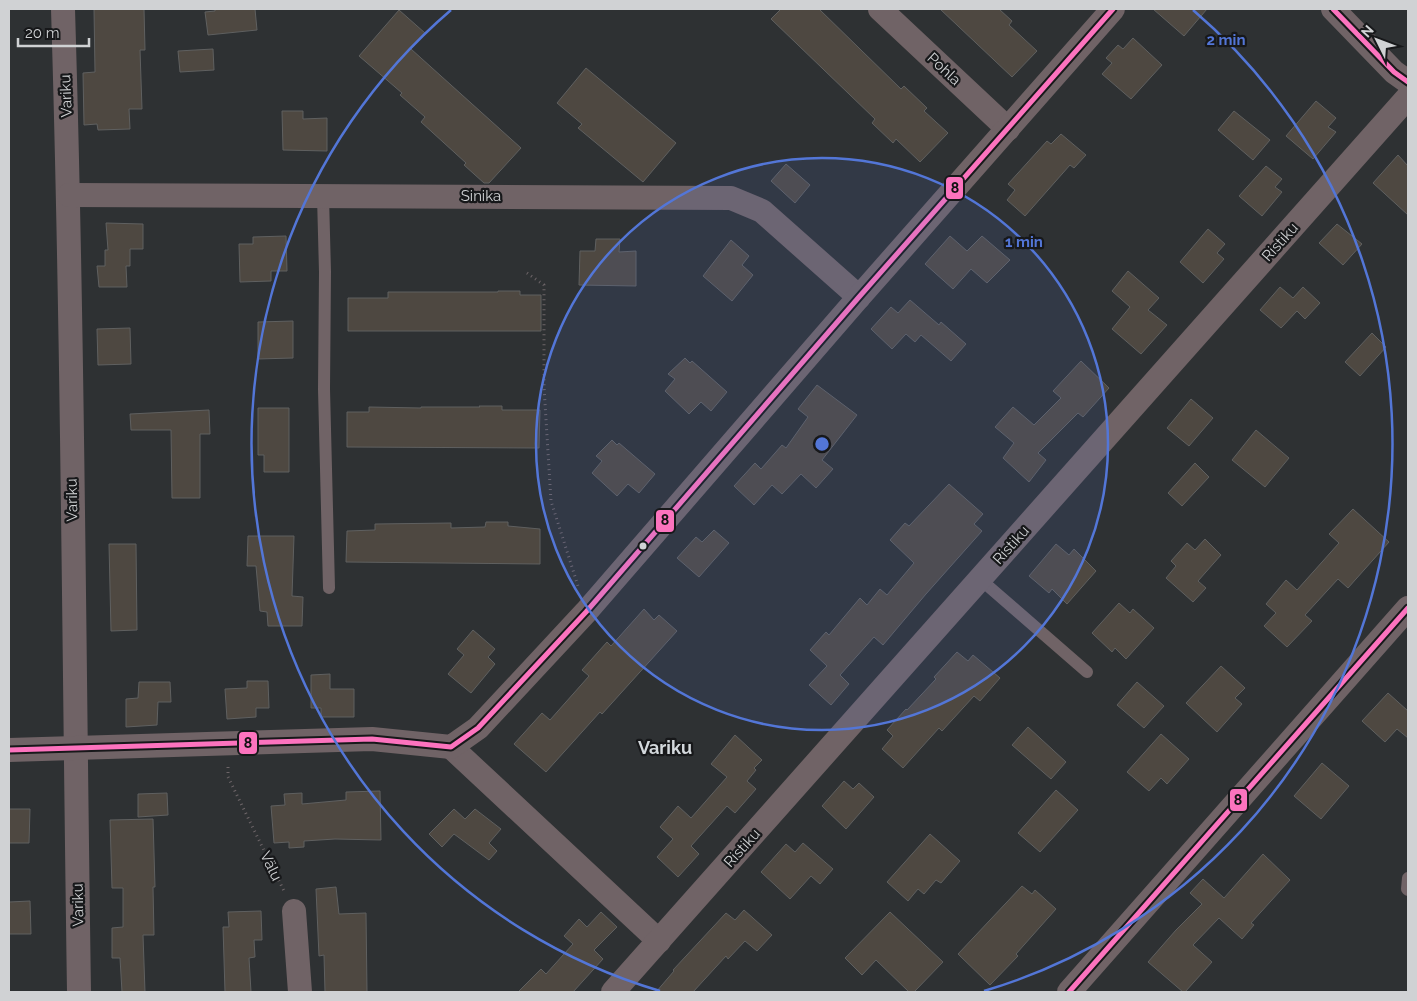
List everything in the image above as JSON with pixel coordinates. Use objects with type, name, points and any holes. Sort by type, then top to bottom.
[{"type":"street","name":"Variku","points":[[63,9],[69,195],[75,748],[80,992]]},
{"type":"street","name":"Pohla","points":[[880,9],[1008,129]]},
{"type":"street","points":[[451,747],[478,728],[586,612],[858,297],[1113,9]]},
{"type":"street","points":[[1333,9],[1394,72],[1408,82]]},
{"type":"street","name":"Ristiku","points":[[613,992],[1408,97]]},
{"type":"street","name":"Sinika","points":[[69,195],[731,198],[762,211],[858,297]]},
{"type":"street","points":[[1069,992],[1408,608]]},
{"type":"street","points":[[9,750],[372,739],[451,747],[659,941]]},
{"type":"street","points":[[294,911],[300,992]]},
{"type":"lane","points":[[323,196],[325,458],[329,588]]},
{"type":"lane","points":[[980,580],[1087,672]]},
{"type":"lane","points":[[1408,878],[1408,890]]},
{"type":"path","points":[[527,273],[544,285],[544,386],[550,501],[586,612]]},
{"type":"path","name":"Välu","points":[[228,743],[228,777],[294,911]]},
{"type":"building","points":[[94,9],[144,9],[145,50],[140,50],[142,109],[129,109],[130,129],[98,130],[97,124],[84,125],[83,73],[95,72]]},
{"type":"building","points":[[215,9],[255,9],[257,30],[208,35],[205,12],[215,11]]},
{"type":"building","points":[[781,9],[819,9],[901,89],[904,86],[927,108],[924,111],[948,133],[920,162],[896,139],[893,143],[872,123],[875,119],[771,19]]},
{"type":"building","points":[[940,9],[999,9],[1012,21],[1009,25],[1037,51],[1012,77]]},
{"type":"building","points":[[1153,9],[1207,9],[1184,36]]},
{"type":"building","points":[[399,10],[425,33],[411,49],[521,148],[489,183],[484,183],[464,165],[466,163],[421,122],[425,117],[400,95],[402,93],[359,56]]},
{"type":"building","points":[[1133,38],[1162,65],[1131,99],[1102,74],[1112,63],[1106,58],[1118,45],[1123,49]]},
{"type":"building","points":[[213,49],[214,70],[180,72],[178,51]]},
{"type":"building","points":[[586,68],[676,143],[643,182],[578,128],[582,124],[557,103]]},
{"type":"building","points":[[1316,101],[1336,118],[1328,127],[1336,132],[1313,159],[1286,136]]},
{"type":"building","points":[[282,111],[303,111],[303,119],[327,118],[327,151],[283,150]]},
{"type":"building","points":[[1234,111],[1270,140],[1253,160],[1218,130]]},
{"type":"building","points":[[1061,134],[1086,155],[1074,168],[1070,165],[1025,216],[1007,200],[1015,190],[1008,184],[1047,141],[1051,144]]},
{"type":"building","points":[[1398,155],[1408,166],[1408,215],[1373,183]]},
{"type":"building","points":[[786,164],[810,185],[795,203],[771,181]]},
{"type":"building","points":[[1266,166],[1282,179],[1275,187],[1282,192],[1262,216],[1239,196]]},
{"type":"building","points":[[106,223],[143,224],[143,249],[130,249],[130,266],[126,266],[127,287],[99,287],[97,266],[105,266],[105,250],[108,250]]},
{"type":"building","points":[[1337,224],[1362,244],[1343,265],[1319,243]]},
{"type":"building","points":[[1208,229],[1225,244],[1217,253],[1224,259],[1203,283],[1180,262]]},
{"type":"building","points":[[286,236],[287,271],[271,271],[271,281],[240,282],[239,244],[253,244],[253,237]]},
{"type":"building","points":[[950,236],[967,251],[982,236],[1010,260],[987,283],[971,269],[953,289],[925,264]]},
{"type":"building","points":[[596,239],[620,239],[619,252],[636,251],[636,286],[579,285],[580,251],[595,251]]},
{"type":"building","points":[[731,240],[749,256],[742,265],[753,275],[732,301],[703,276]]},
{"type":"building","points":[[1128,271],[1159,298],[1148,310],[1167,325],[1141,354],[1112,329],[1130,307],[1112,291]]},
{"type":"building","points":[[1280,287],[1293,298],[1303,287],[1320,303],[1305,319],[1297,311],[1281,328],[1260,310]]},
{"type":"building","points":[[520,291],[520,295],[541,295],[541,331],[348,331],[348,298],[388,298],[388,292]]},
{"type":"building","points":[[910,300],[939,325],[941,322],[966,344],[951,361],[921,335],[915,342],[906,334],[892,349],[871,329],[891,307],[898,313]]},
{"type":"building","points":[[293,321],[293,358],[258,359],[258,322]]},
{"type":"building","points":[[130,328],[131,364],[98,365],[97,329]]},
{"type":"building","points":[[1372,333],[1386,347],[1360,376],[1345,362]]},
{"type":"building","points":[[685,358],[690,363],[692,361],[727,392],[711,411],[701,402],[689,414],[665,391],[675,379],[668,374]]},
{"type":"building","points":[[1081,361],[1109,388],[1083,417],[1078,413],[1038,453],[1046,460],[1029,482],[1003,458],[1014,443],[995,427],[1013,407],[1034,425],[1061,398],[1053,391]]},
{"type":"building","points":[[817,385],[857,415],[822,460],[833,469],[816,488],[801,474],[782,494],[772,485],[754,505],[734,486],[755,463],[761,469],[782,445],[786,448],[808,417],[798,409]]},
{"type":"building","points":[[1191,399],[1213,418],[1189,446],[1167,428]]},
{"type":"building","points":[[502,406],[502,410],[540,410],[539,448],[347,447],[347,412],[369,412],[369,407]]},
{"type":"building","points":[[258,408],[289,408],[289,472],[264,472],[264,455],[258,455]]},
{"type":"building","points":[[209,410],[210,434],[200,434],[200,498],[172,498],[171,430],[131,430],[130,414]]},
{"type":"building","points":[[1256,430],[1289,458],[1265,487],[1232,460]]},
{"type":"building","points":[[612,440],[617,445],[619,443],[655,474],[639,493],[628,484],[617,496],[592,473],[602,461],[596,456]]},
{"type":"building","points":[[1195,463],[1209,477],[1182,506],[1168,493]]},
{"type":"building","points":[[949,484],[983,514],[974,524],[982,531],[883,645],[874,637],[840,675],[849,684],[831,705],[809,685],[827,666],[810,650],[826,632],[829,635],[860,598],[867,605],[880,589],[887,595],[914,563],[890,540],[905,523],[909,526]]},
{"type":"building","points":[[1353,509],[1389,542],[1348,588],[1338,579],[1305,615],[1312,621],[1287,647],[1264,626],[1276,613],[1266,604],[1286,580],[1297,590],[1339,543],[1329,534]]},
{"type":"building","points":[[486,522],[508,522],[508,526],[540,529],[540,564],[346,562],[347,531],[375,530],[375,524],[451,523],[451,528],[485,527]]},
{"type":"building","points":[[714,530],[729,543],[699,577],[677,558],[696,537],[702,542]]},
{"type":"building","points":[[248,536],[294,536],[292,596],[303,597],[302,626],[268,626],[267,612],[260,611],[256,566],[247,566]]},
{"type":"building","points":[[1205,539],[1221,555],[1198,581],[1206,588],[1193,602],[1166,578],[1176,566],[1171,561],[1187,543],[1195,550]]},
{"type":"building","points":[[109,544],[136,544],[137,630],[111,631]]},
{"type":"building","points":[[1056,544],[1069,555],[1074,549],[1096,571],[1067,604],[1052,589],[1049,593],[1029,576]]},
{"type":"building","points":[[1119,603],[1130,613],[1133,609],[1154,628],[1126,659],[1115,648],[1112,652],[1092,633]]},
{"type":"building","points":[[644,609],[654,620],[659,615],[677,631],[602,714],[600,712],[546,772],[514,744],[542,713],[550,720],[589,676],[582,670],[607,642],[611,646]]},
{"type":"building","points":[[473,630],[495,649],[488,657],[495,664],[471,693],[448,674],[464,655],[457,649]]},
{"type":"building","points":[[957,652],[968,661],[973,655],[1000,678],[980,701],[974,696],[942,731],[939,728],[903,768],[882,749],[893,736],[887,730],[936,679],[934,677]]},
{"type":"building","points":[[1221,666],[1245,688],[1235,698],[1242,704],[1217,732],[1186,703]]},
{"type":"building","points":[[330,674],[330,689],[354,689],[354,717],[321,717],[321,708],[311,708],[311,675]]},
{"type":"building","points":[[247,681],[268,681],[269,708],[256,708],[256,717],[227,719],[225,689],[247,688]]},
{"type":"building","points":[[139,682],[170,682],[171,702],[158,702],[157,725],[126,727],[126,699],[138,698]]},
{"type":"building","points":[[1137,682],[1164,706],[1144,728],[1117,705]]},
{"type":"building","points":[[1388,693],[1408,711],[1408,738],[1397,729],[1385,742],[1362,721]]},
{"type":"building","points":[[1028,727],[1066,762],[1051,779],[1012,745]]},
{"type":"building","points":[[1161,734],[1189,759],[1167,784],[1161,778],[1149,791],[1127,772]]},
{"type":"building","points":[[735,735],[762,760],[754,768],[756,770],[747,781],[756,789],[735,813],[727,806],[691,846],[699,854],[678,877],[657,857],[673,839],[660,827],[678,806],[691,818],[727,777],[711,764]]},
{"type":"building","points":[[1322,763],[1349,786],[1321,819],[1294,796]]},
{"type":"building","points":[[844,781],[853,789],[859,783],[874,797],[846,829],[822,806]]},
{"type":"building","points":[[1056,790],[1078,810],[1040,852],[1018,833]]},
{"type":"building","points":[[380,791],[381,840],[335,839],[304,841],[304,847],[289,848],[289,842],[274,843],[271,806],[285,805],[284,794],[302,793],[302,804],[346,800],[346,792]]},
{"type":"building","points":[[167,793],[168,815],[138,817],[138,794]]},
{"type":"building","points":[[9,809],[30,809],[29,843],[9,843]]},
{"type":"building","points":[[454,809],[465,819],[475,809],[501,829],[489,843],[497,851],[489,860],[454,834],[442,847],[429,834]]},
{"type":"building","points":[[153,819],[154,935],[143,935],[145,992],[122,992],[120,958],[112,958],[112,928],[123,927],[123,888],[112,888],[110,820]]},
{"type":"building","points":[[930,834],[960,861],[941,883],[936,880],[924,894],[918,889],[908,901],[887,882]]},
{"type":"building","points":[[803,843],[833,869],[820,884],[811,876],[790,899],[761,872],[786,844],[795,852]]},
{"type":"building","points":[[1263,854],[1290,880],[1251,923],[1254,925],[1242,939],[1219,918],[1193,945],[1212,962],[1183,992],[1148,962],[1202,904],[1190,893],[1203,879],[1224,898]]},
{"type":"building","points":[[1022,886],[1032,894],[1035,890],[1056,909],[1016,954],[1018,956],[990,985],[958,954]]},
{"type":"building","points":[[336,887],[339,914],[366,913],[367,992],[325,992],[324,955],[319,956],[316,889]]},
{"type":"building","points":[[30,901],[31,934],[9,934],[9,902]]},
{"type":"building","points":[[744,910],[772,935],[757,951],[745,941],[728,959],[726,956],[693,992],[656,992],[673,970],[726,913],[735,920]]},
{"type":"building","points":[[261,911],[262,940],[254,940],[255,957],[249,958],[251,992],[225,992],[223,927],[229,927],[228,912]]},
{"type":"building","points":[[601,912],[617,927],[594,950],[603,959],[573,992],[518,992],[541,969],[546,974],[573,944],[564,936],[579,919],[587,927]]},
{"type":"building","points":[[890,912],[943,962],[914,992],[909,992],[876,960],[862,975],[845,958]]},
{"type":"transit line","name":"8","points":[[9,750],[372,739],[451,747],[478,728],[586,612],[859,297],[1113,9]]},
{"type":"transit line","name":"8","points":[[1333,9],[1394,72],[1408,82]]},
{"type":"transit line","name":"8","points":[[1069,992],[1408,608]]},
{"type":"district","name":"Variku","points":[[665,747]]}]
